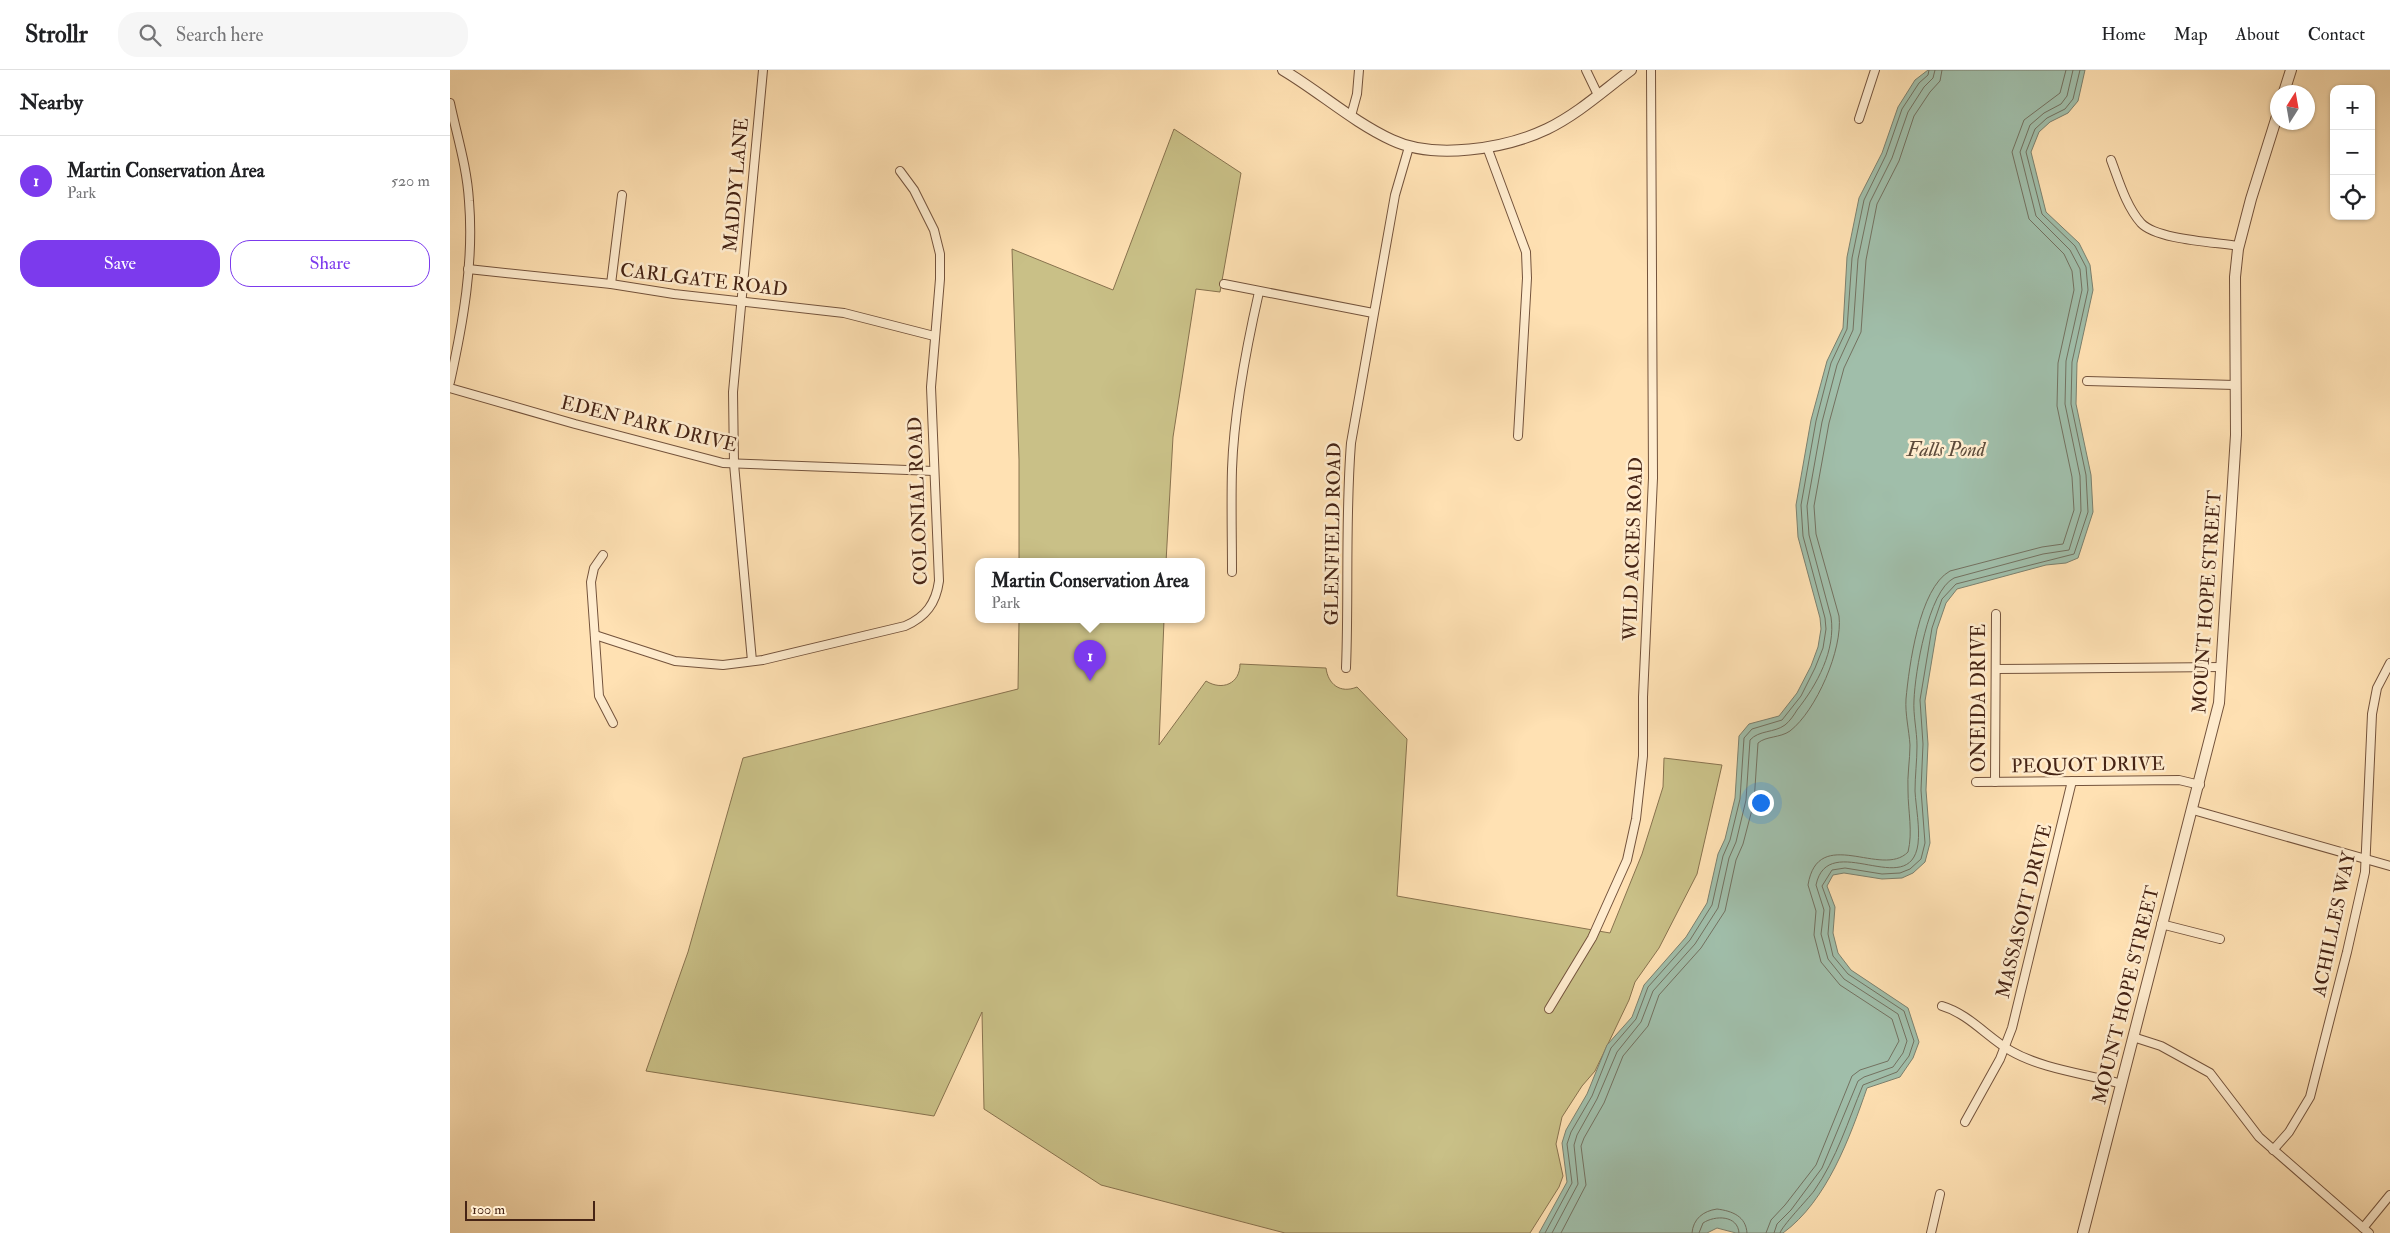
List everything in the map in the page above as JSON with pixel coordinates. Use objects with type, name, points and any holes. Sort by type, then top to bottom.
[{"type":"street","name":"MADDY LANE","points":[[752,661],[734,464],[733,392],[763,70]]},
{"type":"street","points":[[1283,70],[1379,134],[1409,147],[1445,150],[1487,147],[1546,130],[1579,110],[1631,70]]},
{"type":"street","points":[[1351,116],[1357,94],[1359,70]]},
{"type":"street","points":[[1586,70],[1598,95]]},
{"type":"street","name":"WILD ACRES ROAD","points":[[1549,1009],[1592,938],[1627,860],[1636,819],[1644,756],[1643,697],[1653,478],[1651,70]]},
{"type":"street","points":[[1859,119],[1875,70]]},
{"type":"street","points":[[2286,85],[2291,70]]},
{"type":"street","points":[[450,103],[468,187],[470,225],[463,319],[450,382]]},
{"type":"street","name":"MOUNT HOPE STREET","points":[[2083,1233],[2161,924],[2200,785],[2219,703],[2236,435],[2235,277],[2238,246],[2250,199],[2272,130]]},
{"type":"street","name":"GLENFIELD ROAD","points":[[1346,668],[1350,442],[1395,195],[1409,147]]},
{"type":"street","points":[[1487,147],[1526,252],[1527,278],[1518,436]]},
{"type":"street","points":[[2111,160],[2133,212],[2143,224],[2156,232],[2238,246]]},
{"type":"street","name":"COLONIAL ROAD","points":[[594,636],[684,663],[723,665],[752,661],[905,626],[922,617],[933,604],[939,581],[931,387],[940,279],[940,254],[934,230],[914,190],[900,172]]},
{"type":"street","points":[[611,284],[622,195]]},
{"type":"street","name":"CARLGATE ROAD","points":[[468,269],[611,284],[740,302],[844,313],[934,336]]},
{"type":"street","points":[[1224,284],[1373,313]]},
{"type":"street","points":[[1232,572],[1232,468],[1235,430],[1259,292]]},
{"type":"street","points":[[2087,382],[2235,385]]},
{"type":"street","name":"EDEN PARK DRIVE","points":[[450,388],[613,435],[734,464],[814,465],[934,471]]},
{"type":"street","points":[[603,555],[592,574],[591,582],[594,636],[599,696],[613,723]]},
{"type":"street","name":"ONEIDA DRIVE","points":[[1996,614],[1996,782]]},
{"type":"street","name":"ACHILLES WAY","points":[[2273,1150],[2289,1132],[2310,1097],[2360,895],[2366,858],[2372,714],[2377,688],[2390,663]]},
{"type":"street","points":[[1996,669],[2222,667]]},
{"type":"street","name":"PEQUOT DRIVE","points":[[1976,782],[2180,780],[2200,785]]},
{"type":"street","name":"MASSASOIT DRIVE","points":[[1965,1122],[2005,1047],[2012,1028],[2072,781]]},
{"type":"street","points":[[2193,810],[2390,866]]},
{"type":"street","points":[[2161,924],[2220,939]]},
{"type":"street","points":[[1942,1006],[1965,1016],[2005,1047],[2040,1063],[2122,1084]]},
{"type":"street","points":[[2133,1037],[2161,1046],[2210,1073],[2259,1136],[2366,1231],[2390,1195]]},
{"type":"street","points":[[1931,1233],[1940,1194]]},
{"type":"shaded area","points":[[1174,129],[1241,173],[1220,292],[1196,289],[1173,437],[1166,558],[1019,558],[1019,460],[1012,249],[1113,290]]},
{"type":"shaded area","points":[[1019,623],[1164,623],[1159,745],[1206,681],[1218,685],[1229,684],[1237,676],[1240,664],[1326,668],[1332,683],[1345,689],[1357,687],[1407,739],[1397,896],[1610,933],[1642,854],[1663,787],[1664,758],[1722,765],[1697,874],[1659,948],[1635,982],[1629,1000],[1595,1071],[1582,1086],[1562,1117],[1556,1144],[1563,1176],[1559,1187],[1530,1233],[1285,1233],[1101,1185],[984,1109],[982,1012],[934,1116],[646,1071],[688,952],[743,758],[1018,689]]},
{"type":"water","name":"Falls Pond","points":[[1928,70],[2085,70],[2078,101],[2068,113],[2050,122],[2039,132],[2031,152],[2046,212],[2079,243],[2090,265],[2093,290],[2077,363],[2076,404],[2091,475],[2093,512],[2078,558],[2066,563],[2046,565],[1957,589],[1946,603],[1937,629],[1925,701],[1928,744],[1926,790],[1930,843],[1925,862],[1913,873],[1902,878],[1882,879],[1844,873],[1833,875],[1827,886],[1835,907],[1833,933],[1838,953],[1851,970],[1908,1008],[1919,1042],[1913,1058],[1900,1077],[1867,1088],[1845,1147],[1824,1186],[1799,1220],[1783,1233],[1736,1233],[1717,1228],[1707,1233],[1539,1233],[1567,1182],[1562,1143],[1566,1130],[1587,1094],[1607,1045],[1632,1017],[1644,985],[1686,937],[1707,903],[1718,854],[1725,839],[1735,798],[1739,736],[1749,724],[1779,716],[1797,693],[1811,666],[1818,647],[1821,629],[1820,618],[1798,537],[1796,505],[1811,420],[1827,361],[1843,328],[1847,257],[1859,198],[1882,153],[1898,107],[1915,80]]},
{"type":"place","name":"Martin Conservation Area","points":[[1090,681]]}]
